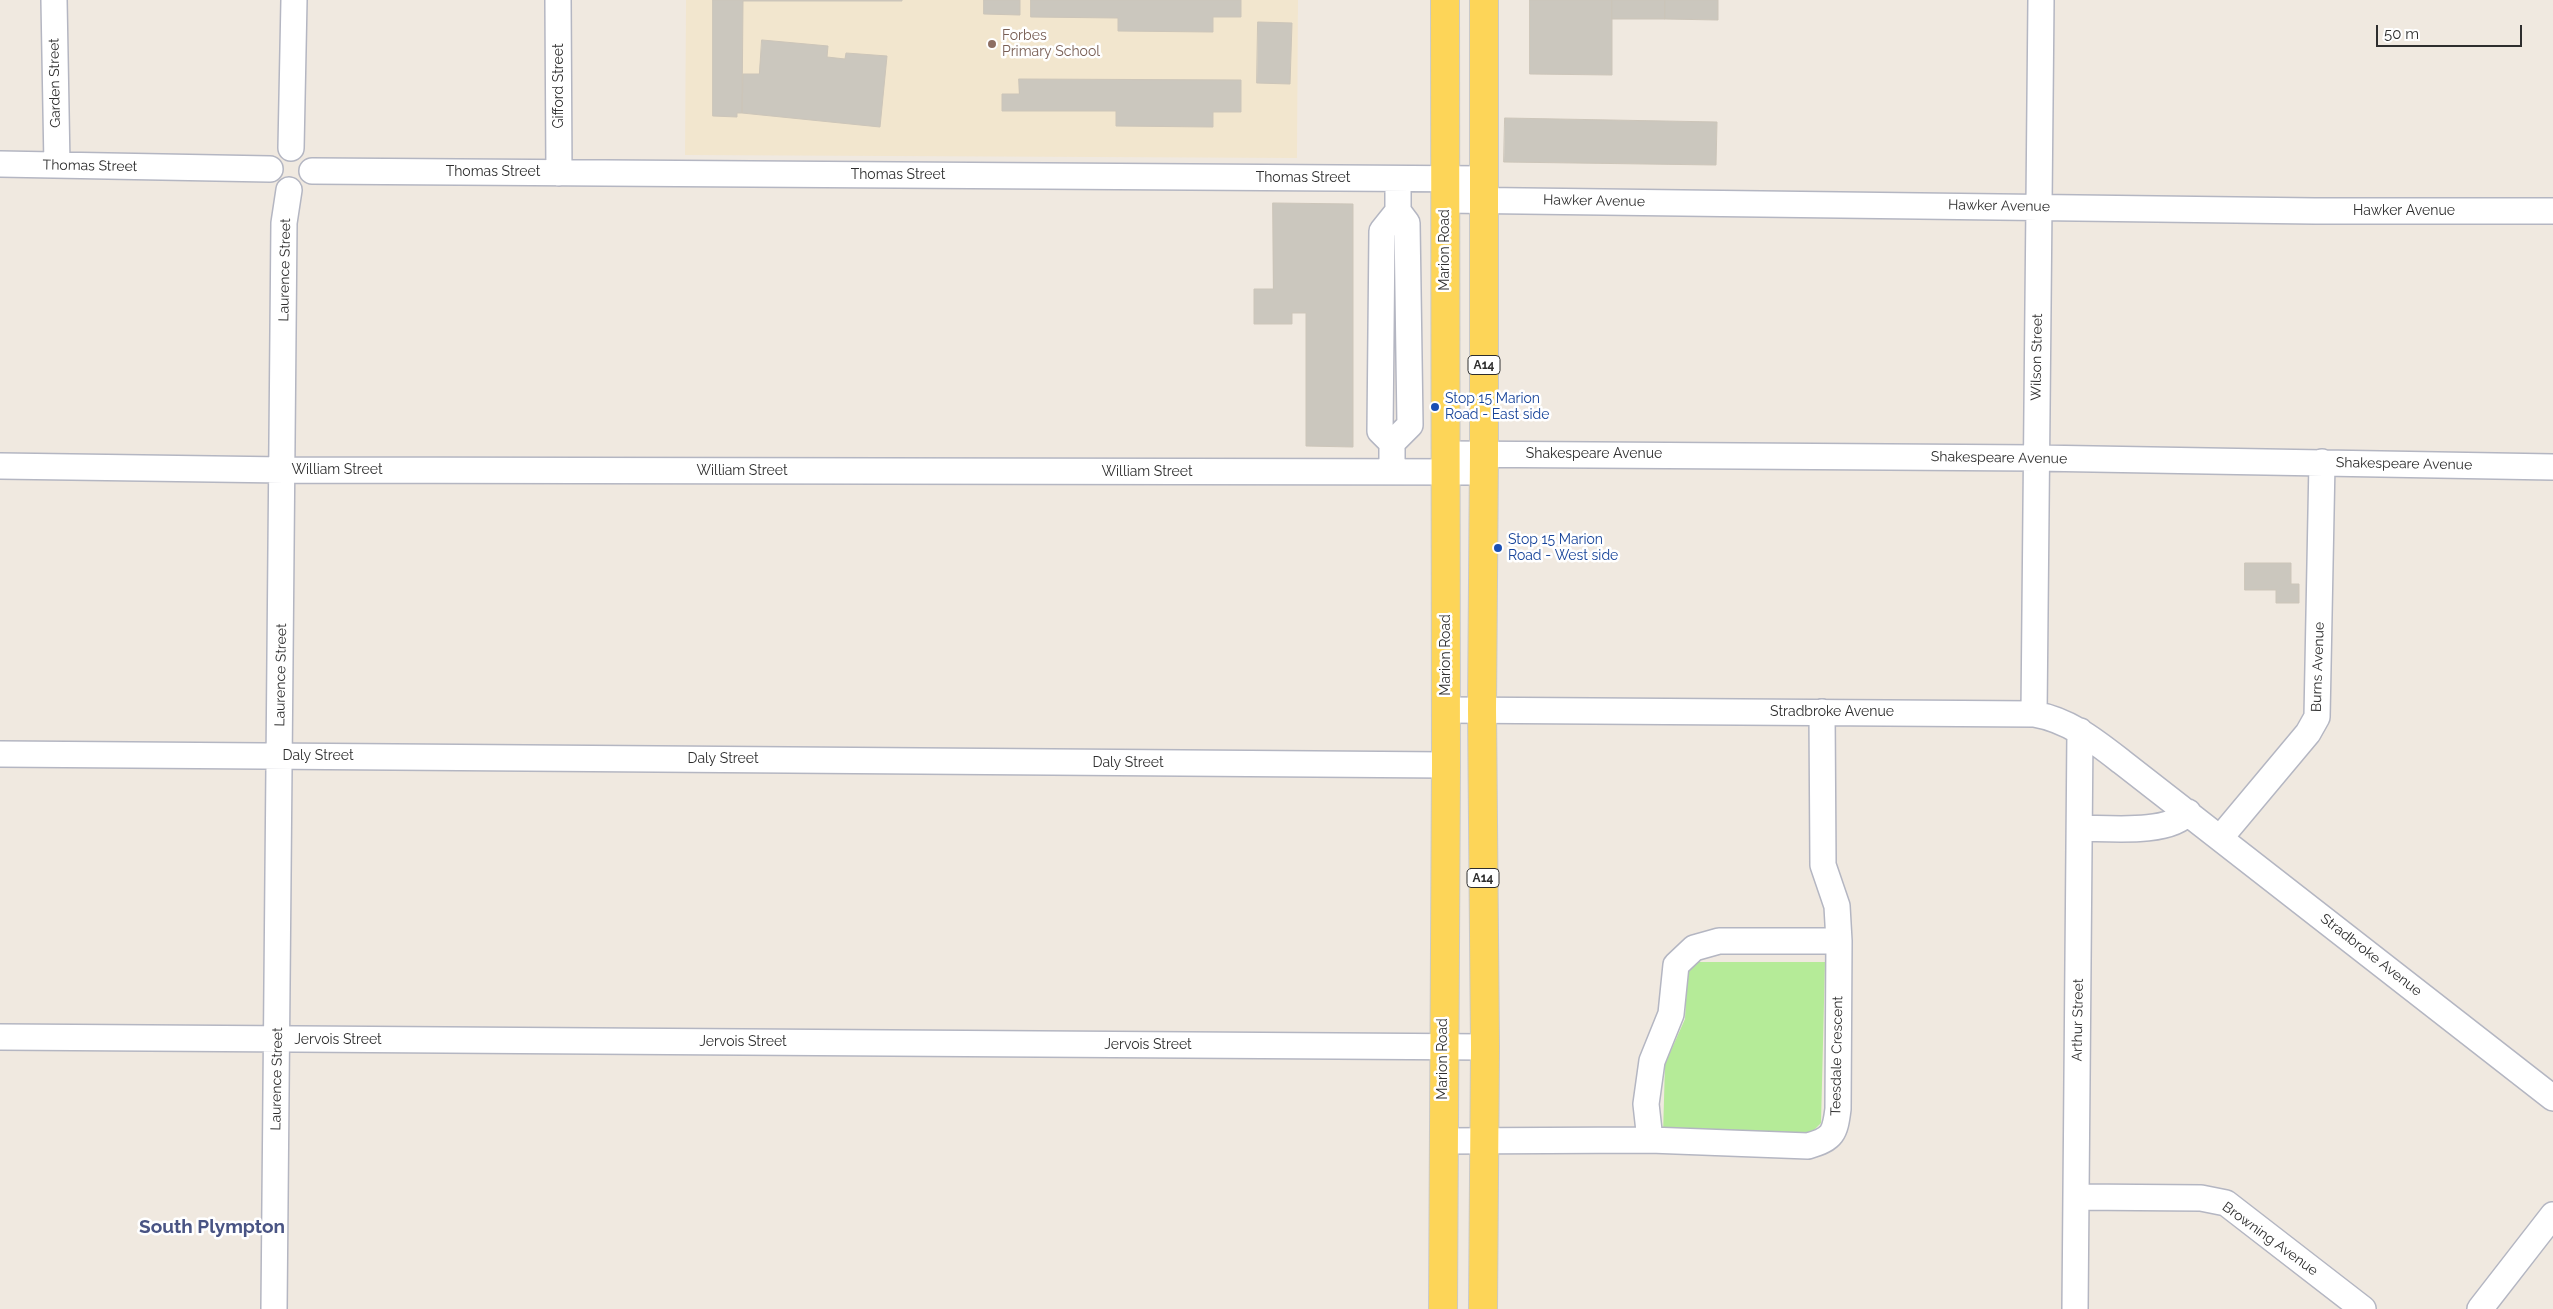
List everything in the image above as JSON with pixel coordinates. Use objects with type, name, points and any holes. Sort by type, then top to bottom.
[{"type":"main road","name":"Marion Road","points":[[1443,1309],[1446,765],[1444,463],[1445,0]]},
{"type":"main road","name":"A14","points":[[1483,1309],[1485,1047],[1482,709],[1484,0]]},
{"type":"street","name":"Garden Street","points":[[54,0],[57,165]]},
{"type":"street","points":[[291,148],[294,0]]},
{"type":"street","name":"Gifford Street","points":[[558,0],[560,173]]},
{"type":"street","name":"Wilson Street","points":[[2034,714],[2041,0]]},
{"type":"street","points":[[291,148],[306,154],[312,171],[305,185],[299,189],[289,190],[282,189],[273,181],[270,169],[274,156],[280,151],[291,148]]},
{"type":"street","name":"Thomas Street","points":[[0,164],[270,169]]},
{"type":"street","name":"Thomas Street","points":[[312,171],[1398,179],[1444,190],[1484,190]]},
{"type":"street","points":[[1392,473],[1392,443],[1410,425],[1407,223],[1398,211],[1398,179]]},
{"type":"street","name":"Laurence Street","points":[[274,1309],[284,470],[284,223],[289,190]]},
{"type":"street","name":"Hawker Avenue","points":[[1484,190],[2040,206],[2315,211],[2553,211]]},
{"type":"street","name":"Shakespeare Avenue","points":[[1484,463],[2036,458],[2553,466]]},
{"type":"street","name":"Burns Avenue","points":[[2221,837],[2308,733],[2317,717],[2322,462]]},
{"type":"street","name":"William Street","points":[[0,466],[284,470],[1392,473],[1444,463],[1484,463]]},
{"type":"street","name":"Stradbroke Avenue","points":[[1446,710],[2034,714],[2052,717],[2080,731],[2221,837],[2553,1098]]},
{"type":"street","name":"Teesdale Crescent","points":[[1443,1141],[1650,1140],[1808,1146],[1824,1142],[1835,1130],[1838,1109],[1839,941],[1837,906],[1823,866],[1822,712]]},
{"type":"street","name":"Arthur Street","points":[[2075,1309],[2080,731]]},
{"type":"street","name":"Daly Street","points":[[0,754],[1446,765]]},
{"type":"street","points":[[2080,828],[2156,827],[2174,823],[2183,818],[2188,812]]},
{"type":"street","points":[[1650,1140],[1646,1104],[1652,1061],[1671,1014],[1676,965],[1694,948],[1719,941],[1839,941]]},
{"type":"street","name":"Jervois Street","points":[[0,1037],[1485,1047]]},
{"type":"street","name":"Browning Avenue","points":[[2076,1197],[2201,1198],[2226,1203],[2363,1309]]},
{"type":"street","points":[[2480,1309],[2553,1215]]},
{"type":"shaded area","name":"Forbes Primary School","points":[[686,0],[1298,0],[1297,158],[685,155]]},
{"type":"green space","points":[[1688,962],[1825,962],[1821,1123],[1808,1136],[1663,1135],[1665,1064],[1685,1019]]},
{"type":"building","points":[[713,0],[902,1],[743,1],[742,113],[737,113],[737,117],[713,116]]},
{"type":"building","points":[[984,0],[1020,0],[1020,15],[984,14]]},
{"type":"building","points":[[1031,0],[1241,0],[1241,17],[1213,17],[1213,32],[1118,31],[1118,18],[1031,17]]},
{"type":"building","points":[[1530,0],[1612,0],[1612,75],[1530,74]]},
{"type":"building","points":[[1612,0],[1665,0],[1665,19],[1612,19]]},
{"type":"building","points":[[1665,0],[1718,0],[1718,20],[1665,19]]},
{"type":"building","points":[[1258,22],[1292,23],[1290,84],[1257,83]]},
{"type":"building","points":[[762,40],[828,46],[827,57],[845,59],[846,53],[887,56],[880,127],[742,113],[743,74],[759,74]]},
{"type":"building","points":[[1019,79],[1241,80],[1241,112],[1213,112],[1213,127],[1116,126],[1116,111],[1002,111],[1002,94],[1019,94]]},
{"type":"building","points":[[1505,118],[1717,122],[1716,165],[1504,162]]},
{"type":"building","points":[[1273,203],[1353,204],[1353,447],[1306,446],[1306,313],[1292,313],[1292,324],[1254,324],[1254,289],[1273,289]]},
{"type":"building","points":[[2245,563],[2291,563],[2291,584],[2299,584],[2299,603],[2276,603],[2276,590],[2245,590]]},
{"type":"place","name":"Forbes Primary School","points":[[992,44]]},
{"type":"place","name":"Stop 15 Marion Road - East side","points":[[1435,407]]},
{"type":"place","name":"Stop 15 Marion Road - West side","points":[[1498,548]]},
{"type":"district","name":"South Plympton","points":[[212,1227]]}]
